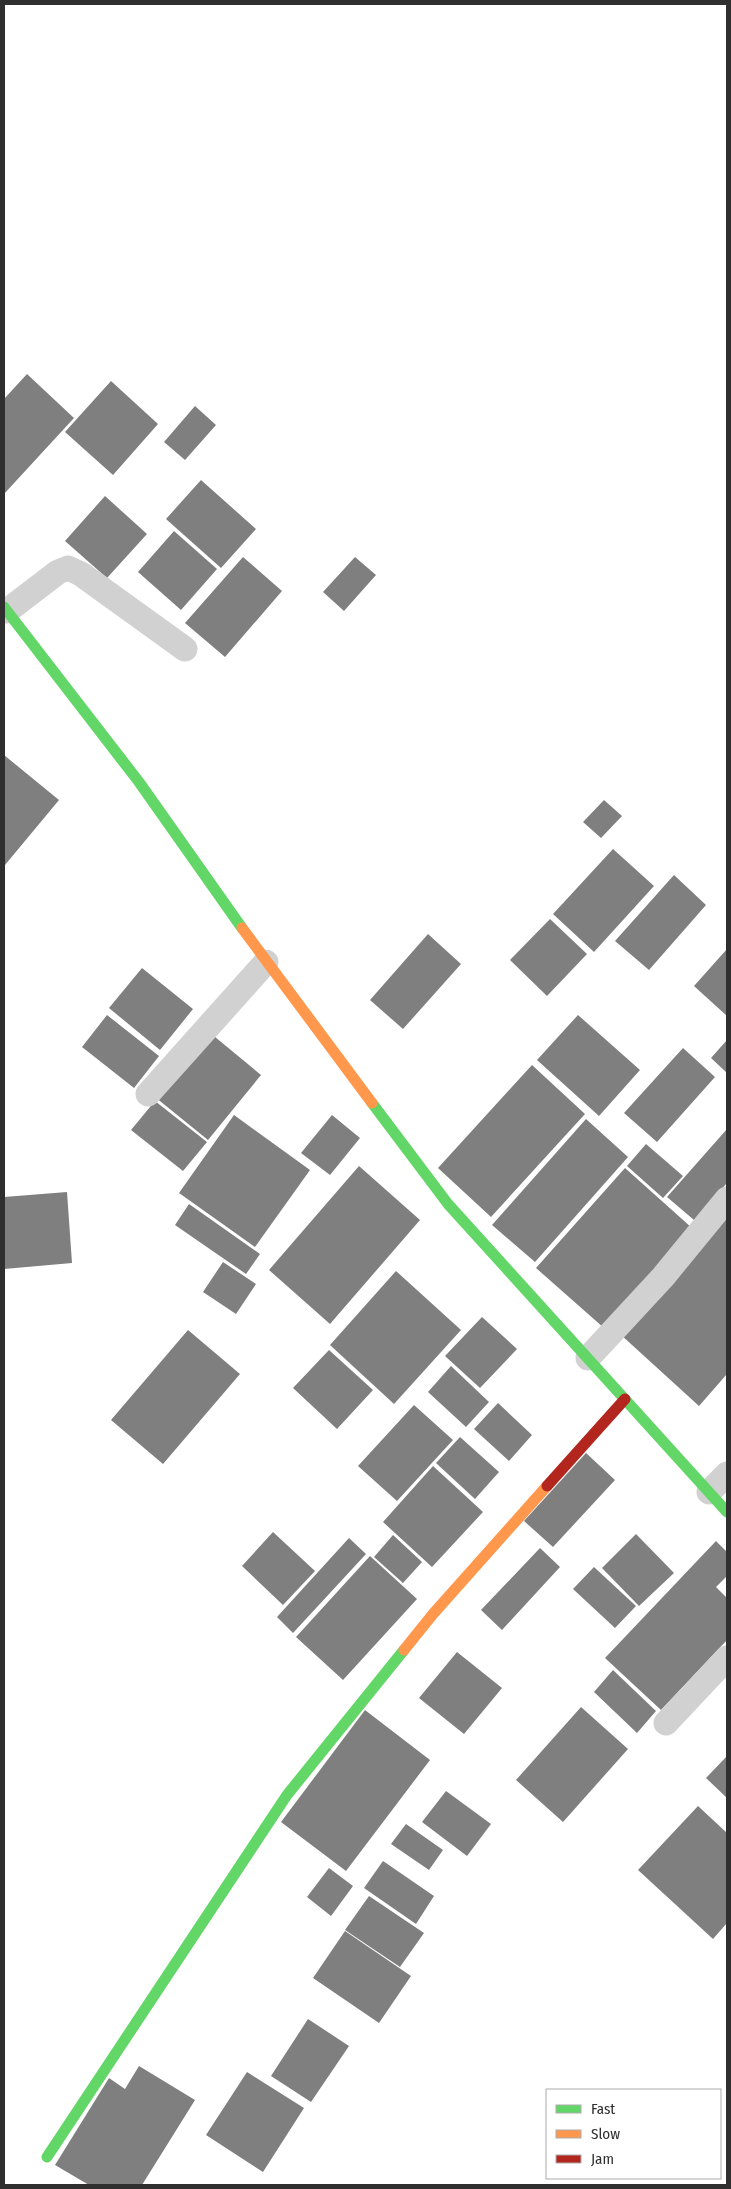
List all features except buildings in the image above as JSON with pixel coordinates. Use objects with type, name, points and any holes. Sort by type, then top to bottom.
[{"type":"street","points":[[5,609],[139,782],[266,962],[448,1204],[727,1512]]},
{"type":"street","points":[[48,2157],[288,1795],[432,1614],[625,1399]]},
{"type":"lane","points":[[5,609],[58,572],[68,568],[81,574],[185,649]]},
{"type":"lane","points":[[148,1094],[266,962]]},
{"type":"lane","points":[[588,1358],[663,1277],[727,1199]]},
{"type":"lane","points":[[709,1492],[727,1474]]},
{"type":"lane","points":[[666,1723],[727,1658]]},
{"type":"traffic: fast","points":[[4,607],[139,782],[242,928]]},
{"type":"traffic: fast","points":[[372,1103],[448,1204],[727,1512]]},
{"type":"traffic: fast","points":[[47,2157],[287,1795],[404,1650]]},
{"type":"traffic: slow","points":[[242,928],[372,1103]]},
{"type":"traffic: slow","points":[[404,1650],[433,1614],[547,1486]]},
{"type":"traffic: jam","points":[[547,1486],[625,1399]]}]
